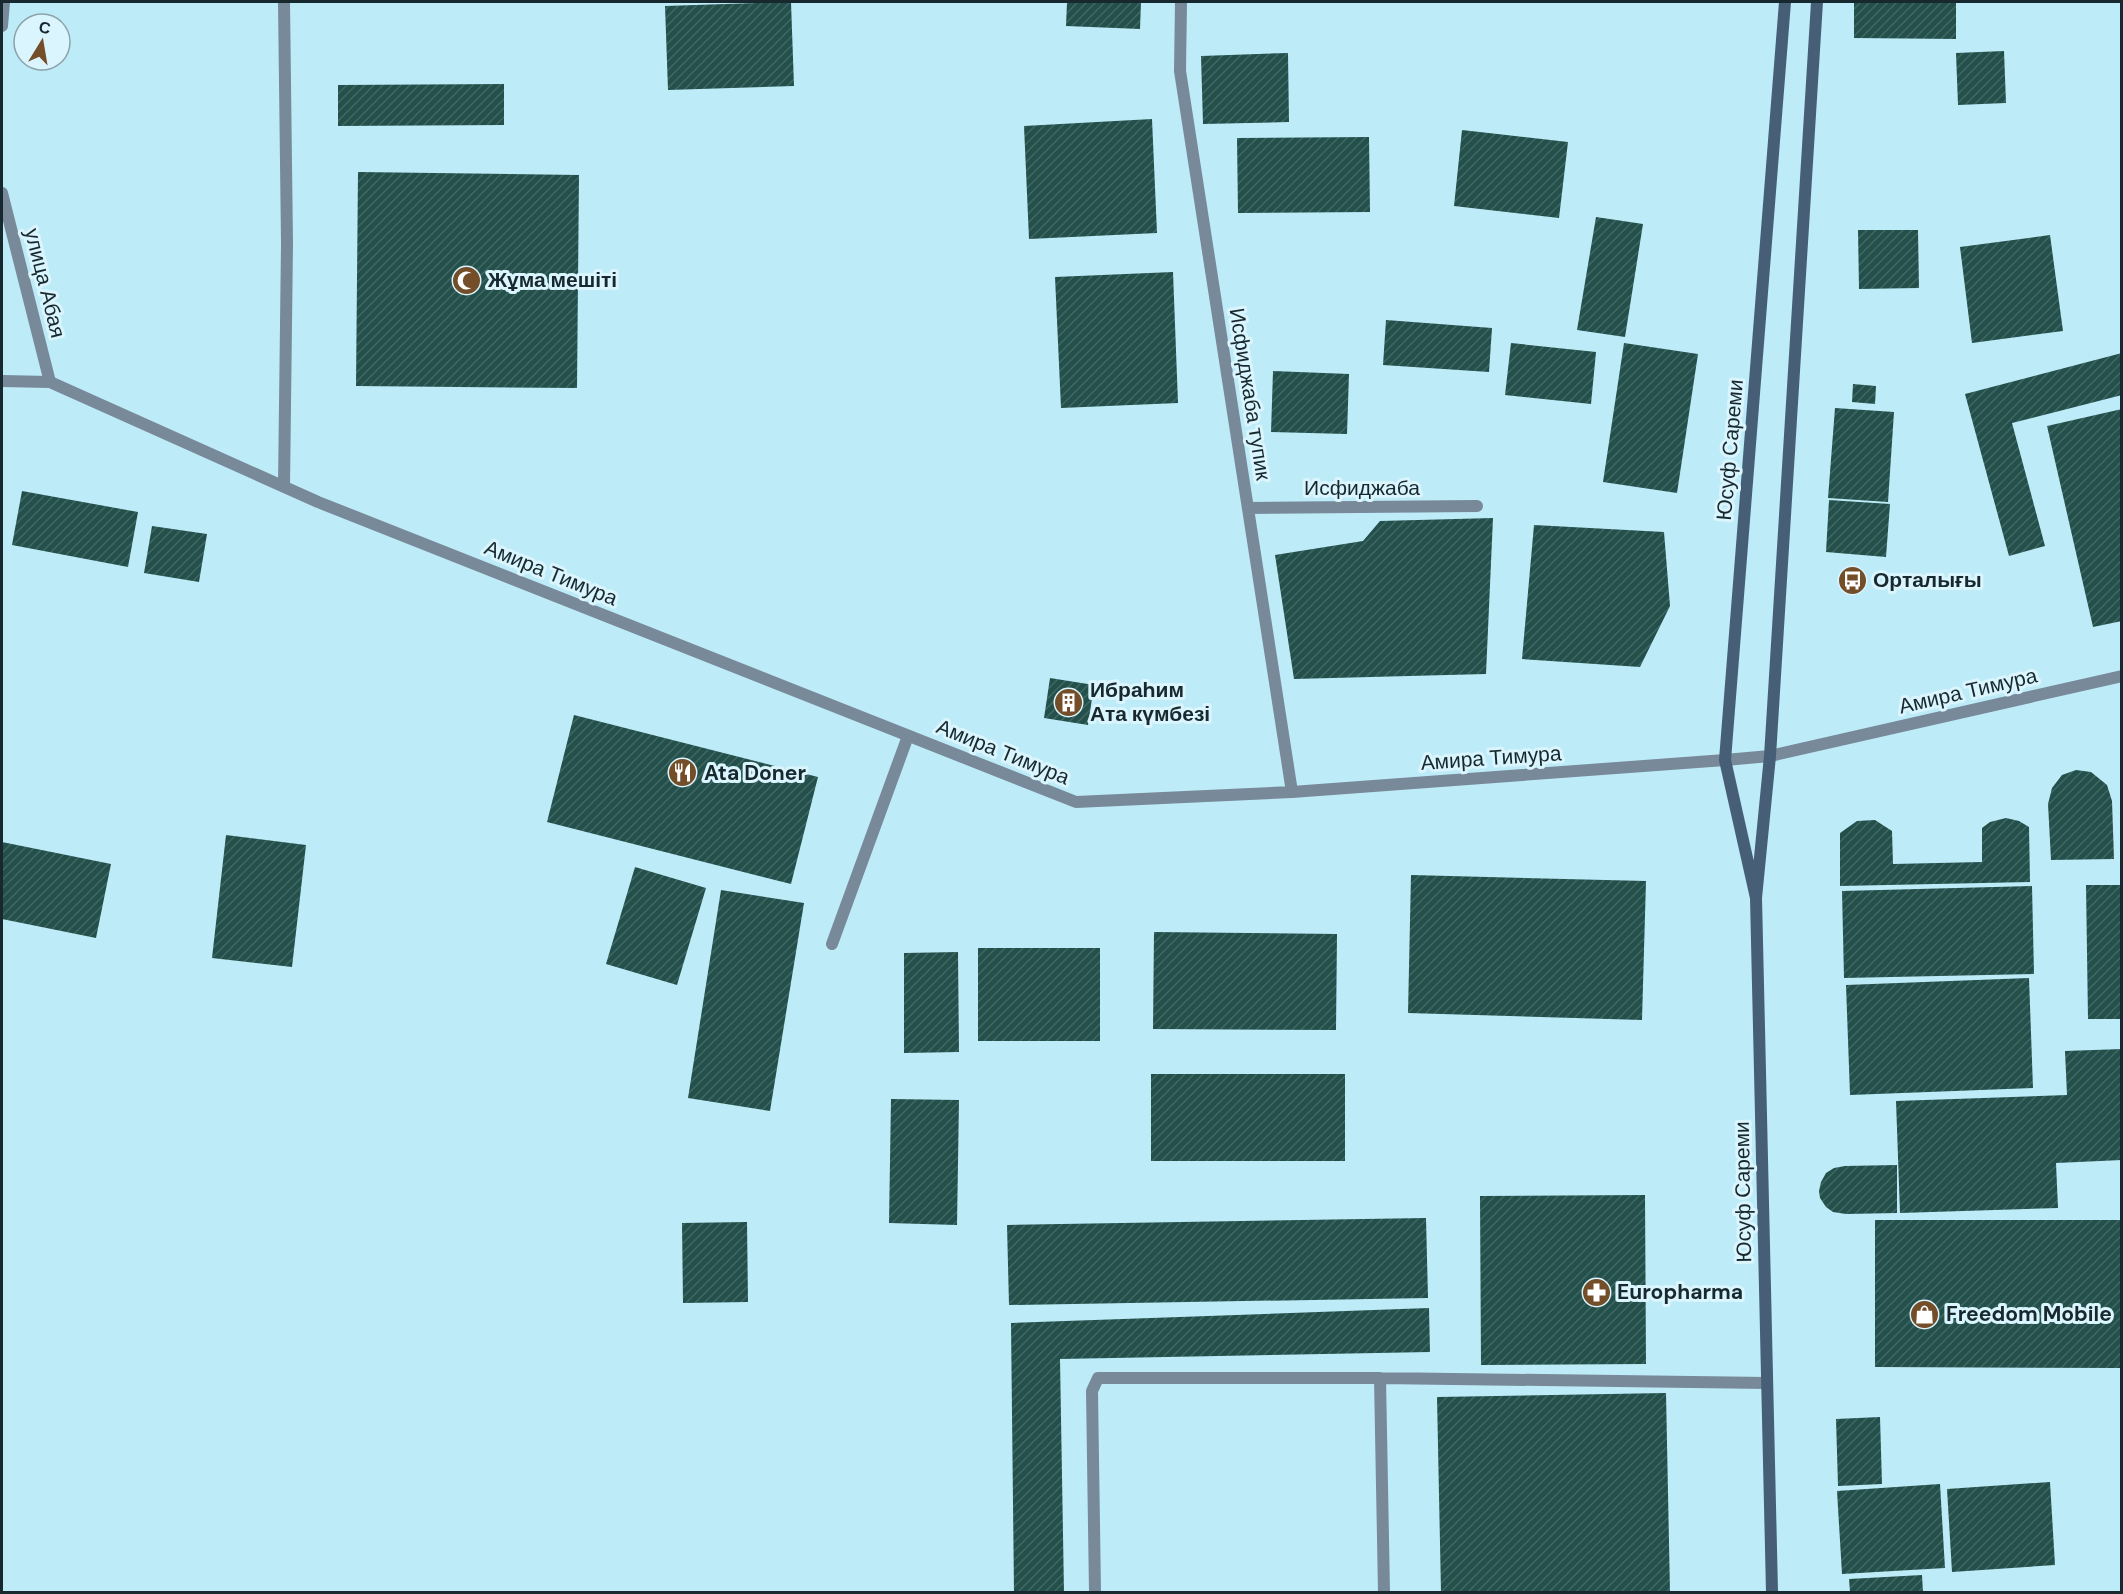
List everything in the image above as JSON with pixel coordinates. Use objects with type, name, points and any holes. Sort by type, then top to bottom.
[{"type":"main road","name":"Юсуф Сареми","points":[[1756,898],[1725,760],[1785,2]]},
{"type":"main road","name":"Юсуф Сареми","points":[[1772,1593],[1756,898],[1770,756],[1817,2]]},
{"type":"street","points":[[2,26],[4,2]]},
{"type":"street","points":[[284,2],[287,243],[284,487]]},
{"type":"street","name":"Исфиджаба тупик","points":[[1181,2],[1180,71],[1292,792]]},
{"type":"street","name":"улица Абая","points":[[2,193],[50,382]]},
{"type":"street","name":"Амира Тимура","points":[[2,381],[50,382],[284,487],[1076,802],[1292,792],[1770,756],[2121,676]]},
{"type":"street","name":"Исфиджаба","points":[[1248,508],[1477,506]]},
{"type":"street","points":[[832,944],[908,736]]},
{"type":"street","points":[[1095,1593],[1092,1391],[1098,1378],[1380,1378],[1767,1383]]},
{"type":"street","points":[[1380,1378],[1384,1593]]},
{"type":"building","points":[[791,2],[794,86],[668,90],[665,6]]},
{"type":"building","points":[[1067,2],[1141,2],[1140,29],[1066,26]]},
{"type":"building","points":[[1854,2],[1956,2],[1956,39],[1854,38]]},
{"type":"building","points":[[2004,51],[2006,103],[1958,105],[1956,53]]},
{"type":"building","points":[[1288,53],[1289,122],[1203,124],[1201,56]]},
{"type":"building","points":[[504,84],[504,125],[338,126],[338,85]]},
{"type":"building","points":[[1152,119],[1157,233],[1029,239],[1024,126]]},
{"type":"building","points":[[1462,130],[1568,142],[1559,218],[1454,206]]},
{"type":"building","points":[[1369,137],[1370,212],[1238,213],[1237,138]]},
{"type":"building","name":"Жұма мешіті","points":[[358,172],[579,175],[577,388],[356,386]]},
{"type":"building","points":[[1596,217],[1643,224],[1625,337],[1577,330]]},
{"type":"building","points":[[1858,230],[1918,230],[1919,288],[1859,289]]},
{"type":"building","points":[[2050,235],[2063,331],[1972,343],[1960,247]]},
{"type":"building","points":[[1173,272],[1178,403],[1061,408],[1055,277]]},
{"type":"building","points":[[1386,320],[1492,328],[1489,372],[1383,365]]},
{"type":"building","points":[[1511,343],[1596,352],[1591,404],[1505,395]]},
{"type":"building","points":[[1624,343],[1698,354],[1677,493],[1603,482]]},
{"type":"building","points":[[2122,353],[2122,395],[2012,423],[2045,546],[2009,556],[1965,394]]},
{"type":"building","points":[[1273,371],[1349,374],[1347,434],[1271,432]]},
{"type":"building","points":[[1853,384],[1876,386],[1875,404],[1852,402]]},
{"type":"building","points":[[1835,408],[1894,412],[1888,502],[1828,498]]},
{"type":"building","points":[[2122,409],[2122,621],[2093,627],[2047,426]]},
{"type":"building","points":[[22,491],[138,512],[128,567],[12,545]]},
{"type":"building","points":[[1829,500],[1890,504],[1886,557],[1826,552]]},
{"type":"building","points":[[1493,518],[1486,674],[1294,679],[1275,555],[1363,541],[1380,521]]},
{"type":"building","points":[[1534,525],[1664,532],[1670,606],[1640,667],[1522,659]]},
{"type":"building","points":[[152,526],[207,534],[199,582],[144,573]]},
{"type":"building","name":"Ибраhим Ата күмбезі","points":[[1050,678],[1094,685],[1088,725],[1044,718]]},
{"type":"building","points":[[574,715],[818,777],[791,884],[547,822]]},
{"type":"building","points":[[2076,770],[2091,772],[2107,785],[2112,801],[2114,859],[2051,860],[2048,804],[2052,788],[2062,775]]},
{"type":"building","points":[[2006,818],[2019,821],[2029,827],[2030,882],[1840,886],[1840,833],[1857,821],[1875,820],[1892,831],[1893,864],[1982,862],[1982,828],[1990,822]]},
{"type":"building","points":[[226,835],[306,845],[292,967],[212,958]]},
{"type":"building","points":[[2,842],[111,864],[96,938],[2,919]]},
{"type":"building","points":[[635,867],[706,888],[677,985],[606,964]]},
{"type":"building","points":[[1411,875],[1646,881],[1642,1020],[1408,1013]]},
{"type":"building","points":[[2086,885],[2122,885],[2122,1019],[2088,1019]]},
{"type":"building","points":[[2032,886],[2034,974],[1844,978],[1842,891]]},
{"type":"building","points":[[721,890],[804,903],[770,1111],[688,1098]]},
{"type":"building","points":[[1154,932],[1337,934],[1336,1030],[1153,1029]]},
{"type":"building","points":[[978,948],[1100,948],[1100,1041],[978,1041]]},
{"type":"building","points":[[958,952],[959,1052],[904,1053],[904,953]]},
{"type":"building","points":[[2029,978],[2033,1088],[1850,1095],[1846,985]]},
{"type":"building","points":[[2122,1049],[2122,1160],[2056,1163],[2058,1208],[1900,1213],[1896,1101],[2067,1095],[2065,1051]]},
{"type":"building","points":[[1151,1074],[1345,1074],[1345,1161],[1151,1161]]},
{"type":"building","points":[[891,1099],[959,1100],[957,1225],[889,1223]]},
{"type":"building","points":[[1897,1165],[1897,1213],[1833,1212],[1820,1198],[1821,1182],[1826,1173],[1834,1168]]},
{"type":"building","points":[[1645,1195],[1646,1364],[1481,1365],[1480,1196]]},
{"type":"building","points":[[1426,1218],[1428,1298],[1009,1305],[1007,1225]]},
{"type":"building","points":[[1875,1220],[2122,1220],[2122,1368],[1875,1367]]},
{"type":"building","points":[[747,1222],[748,1302],[683,1303],[682,1223]]},
{"type":"building","points":[[1429,1308],[1430,1352],[1060,1359],[1064,1592],[1014,1592],[1011,1323]]},
{"type":"building","points":[[1666,1393],[1670,1592],[1441,1592],[1437,1397]]},
{"type":"building","points":[[1880,1417],[1882,1484],[1838,1486],[1836,1419]]},
{"type":"building","points":[[2050,1482],[2055,1565],[1952,1572],[1947,1489]]},
{"type":"building","points":[[1940,1484],[1945,1568],[1842,1574],[1837,1491]]},
{"type":"building","points":[[1922,1575],[1923,1592],[1850,1592],[1849,1579]]},
{"type":"place","name":"Жұма мешіті","points":[[467,280]]},
{"type":"place","name":"Орталығы","points":[[1852,580]]},
{"type":"place","name":"Ибраhим Ата күмбезі","points":[[1069,702]]},
{"type":"place","name":"Ata Doner","points":[[683,773]]},
{"type":"place","name":"Europharma","points":[[1596,1292]]},
{"type":"place","name":"Freedom Mobile","points":[[1925,1314]]}]
